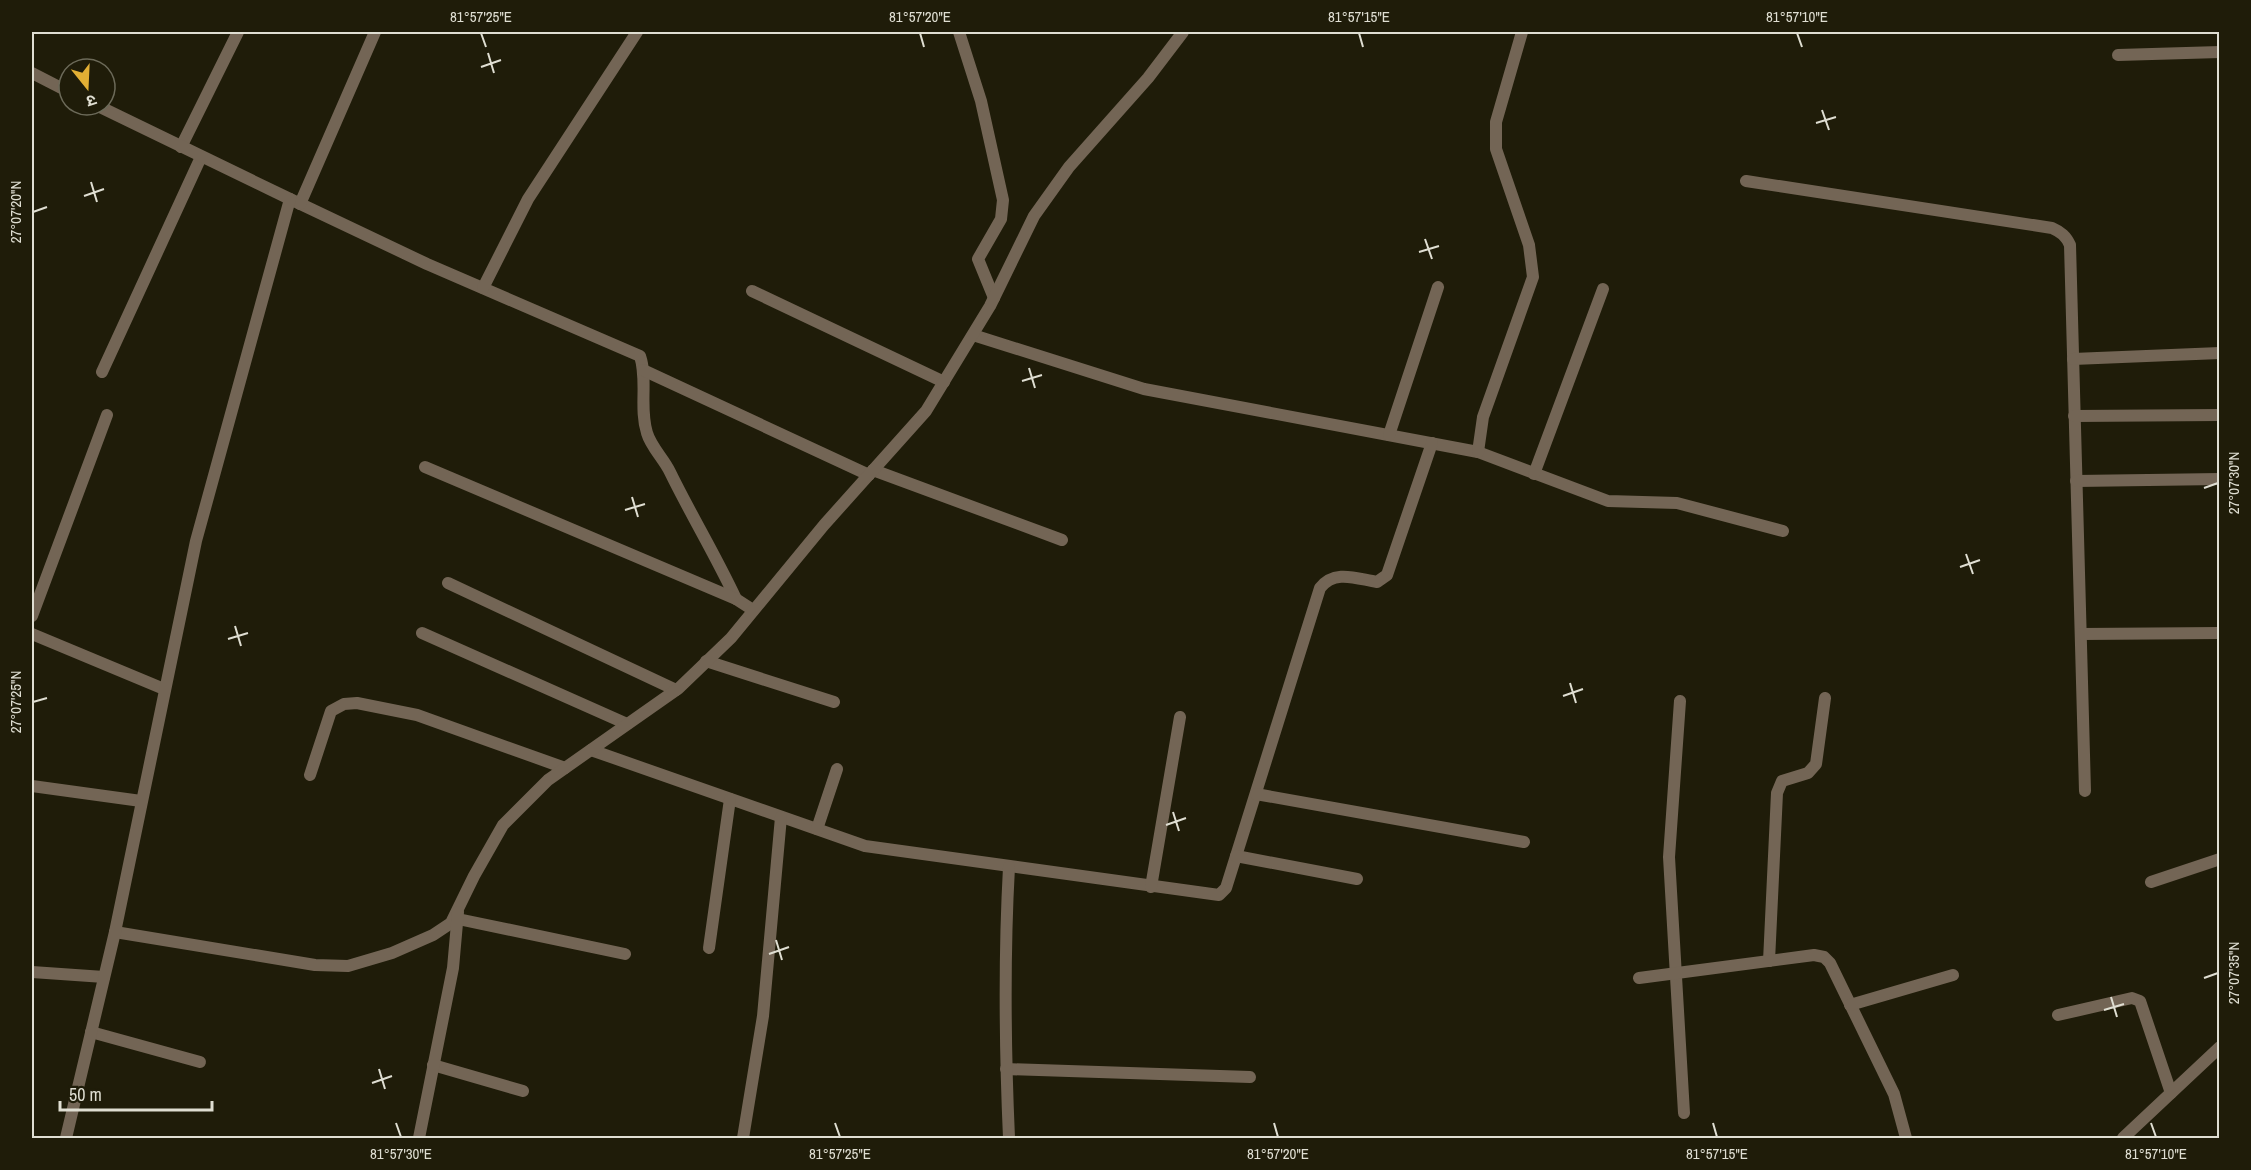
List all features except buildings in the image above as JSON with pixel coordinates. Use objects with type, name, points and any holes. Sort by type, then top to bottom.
[{"type":"street","points":[[181,147],[238,32]]},
{"type":"street","points":[[66,1138],[115,932],[196,542],[295,202],[375,32]]},
{"type":"street","points":[[483,288],[528,199],[637,32]]},
{"type":"street","points":[[959,32],[981,101],[1003,200],[1001,219],[978,259],[994,298]]},
{"type":"street","points":[[115,932],[315,965],[348,966],[392,953],[433,935],[451,923],[458,914],[503,825],[548,780],[676,690],[706,661],[926,411],[994,298],[1034,216],[1069,167],[1148,78],[1183,32]]},
{"type":"street","points":[[1478,452],[1483,417],[1533,277],[1529,245],[1496,149],[1495,136],[1522,32]]},
{"type":"street","points":[[2118,55],[2220,52]]},
{"type":"street","points":[[32,73],[57,86]]},
{"type":"street","points":[[117,115],[295,202],[483,288],[640,356],[643,369],[642,409],[647,435],[670,472],[736,599]]},
{"type":"street","points":[[102,372],[201,157]]},
{"type":"street","points":[[1746,181],[2052,228],[2061,232],[2070,245],[2085,791]]},
{"type":"street","points":[[1389,435],[1438,286]]},
{"type":"street","points":[[1534,474],[1603,289]]},
{"type":"street","points":[[752,291],[944,382]]},
{"type":"street","points":[[973,335],[1137,387],[1478,452],[1608,501],[1677,503],[1783,531]]},
{"type":"street","points":[[2073,359],[2220,353]]},
{"type":"street","points":[[643,369],[871,472],[1062,540]]},
{"type":"street","points":[[32,616],[107,415]]},
{"type":"street","points":[[2074,416],[2220,415]]},
{"type":"street","points":[[591,750],[865,846],[1220,895],[1227,888],[1320,588],[1331,577],[1338,575],[1377,582],[1387,575],[1432,443]]},
{"type":"street","points":[[424,467],[736,599],[753,610]]},
{"type":"street","points":[[2076,481],[2220,479]]},
{"type":"street","points":[[448,583],[676,690]]},
{"type":"street","points":[[422,633],[627,724]]},
{"type":"street","points":[[2081,634],[2220,633]]},
{"type":"street","points":[[32,634],[164,689]]},
{"type":"street","points":[[706,661],[834,702]]},
{"type":"street","points":[[1769,961],[1778,787],[1782,781],[1808,773],[1816,764],[1825,698]]},
{"type":"street","points":[[1680,701],[1670,832],[1675,972],[1684,1113]]},
{"type":"street","points":[[310,775],[331,711],[344,704],[357,703],[417,716],[565,768]]},
{"type":"street","points":[[1151,886],[1180,717]]},
{"type":"street","points":[[817,829],[837,769]]},
{"type":"street","points":[[32,786],[141,801]]},
{"type":"street","points":[[1256,794],[1524,842]]},
{"type":"street","points":[[709,948],[730,799]]},
{"type":"street","points":[[743,1138],[763,1016],[780,816]]},
{"type":"street","points":[[1236,856],[1357,879]]},
{"type":"street","points":[[2151,882],[2220,859]]},
{"type":"street","points":[[1009,867],[1006,1069],[1009,1138]]},
{"type":"street","points":[[458,914],[626,954]]},
{"type":"street","points":[[419,1138],[453,968],[458,914]]},
{"type":"street","points":[[1639,978],[1814,955],[1824,957],[1894,1094],[1906,1138]]},
{"type":"street","points":[[32,972],[104,977]]},
{"type":"street","points":[[1850,1005],[1953,975]]},
{"type":"street","points":[[2058,1015],[2132,998],[2140,1001],[2171,1093]]},
{"type":"street","points":[[91,1032],[200,1062]]},
{"type":"street","points":[[2123,1138],[2220,1047]]},
{"type":"street","points":[[433,1065],[523,1092]]},
{"type":"street","points":[[1006,1069],[1250,1077]]}]
